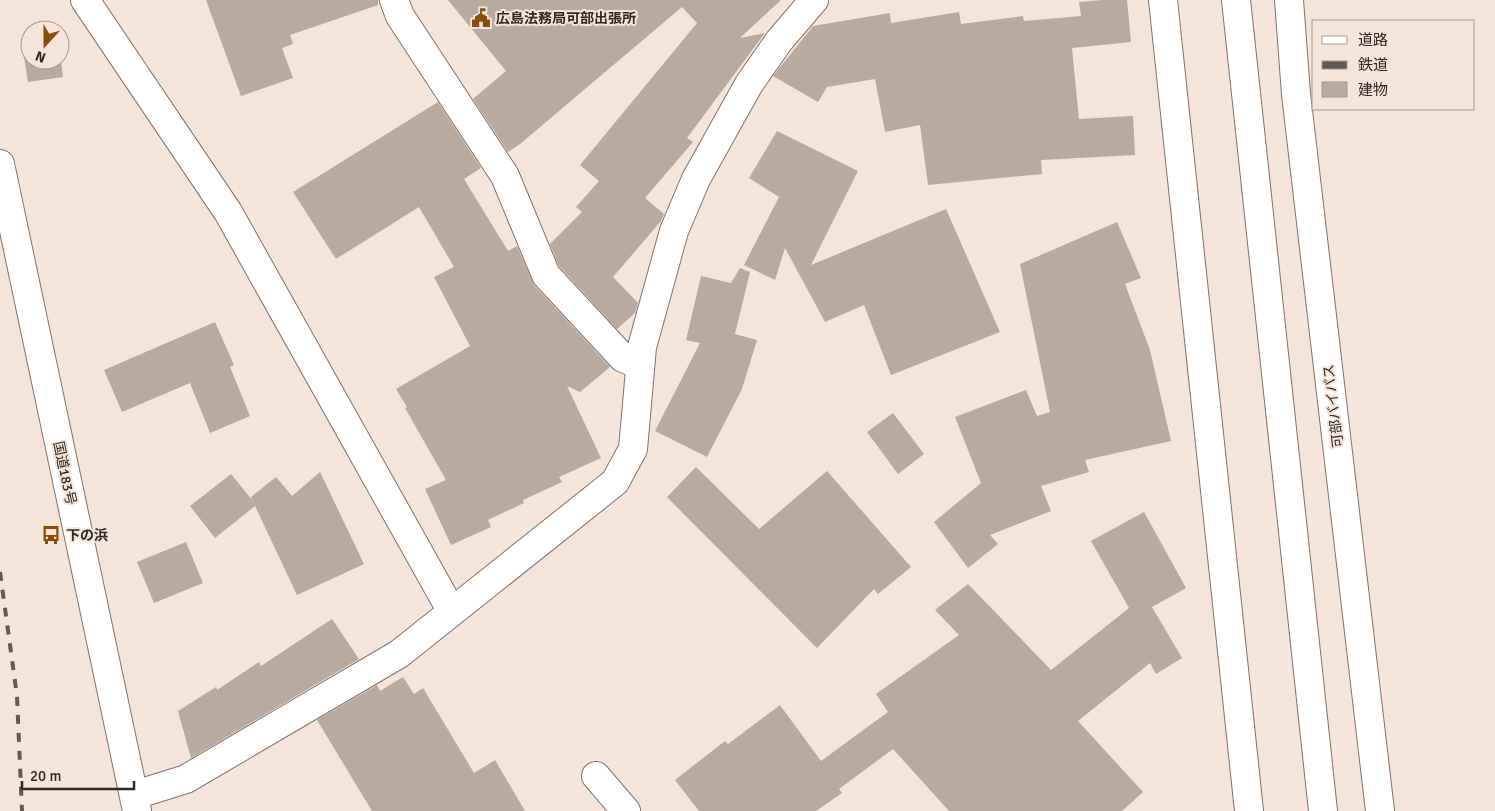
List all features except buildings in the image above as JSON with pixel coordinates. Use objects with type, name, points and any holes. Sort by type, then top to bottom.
[{"type":"main road","points":[[84,0],[228,212],[452,612]]},
{"type":"main road","points":[[394,0],[400,16],[505,176],[546,275],[624,358],[640,365]]},
{"type":"main road","points":[[136,803],[186,779],[399,654],[615,482],[633,449],[642,347],[674,231],[696,179],[749,84],[779,41],[814,0]]},
{"type":"main road","points":[[1163,0],[1249,811]]},
{"type":"main road","points":[[1236,0],[1323,811]]},
{"type":"main road","name":"可部バイパス","points":[[1289,0],[1296,94],[1380,811]]},
{"type":"main road","name":"国道183号","points":[[0,164],[136,803]]},
{"type":"main road","points":[[596,776],[626,811]]},
{"type":"railway","points":[[0,572],[17,696],[22,811]]},
{"type":"place","name":"広島法務局可部出張所","points":[[481,18]]},
{"type":"place","name":"下の浜","points":[[51,535]]}]
